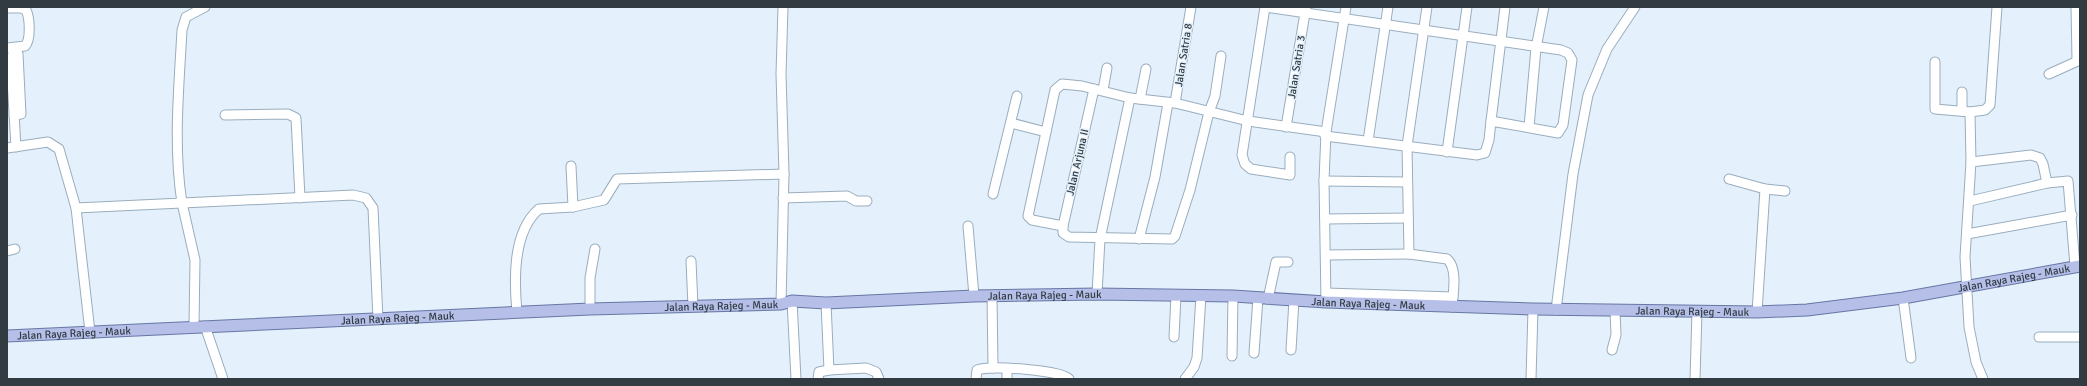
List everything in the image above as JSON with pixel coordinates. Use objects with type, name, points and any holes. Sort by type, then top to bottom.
[{"type":"main road","name":"Jalan Raya Rajeg - Mauk","points":[[7,336],[517,312],[781,304],[792,301],[826,303],[974,296],[1097,294],[1234,296],[1294,300],[1326,298],[1452,302],[1533,310],[1757,312],[1807,310],[1903,298],[2078,266]]},
{"type":"street","points":[[194,326],[195,260],[178,180],[177,147],[182,30],[186,17],[205,7]]},
{"type":"street","points":[[781,304],[784,174],[781,74],[782,7]]},
{"type":"street","name":"Jalan Satria 8","points":[[1139,239],[1172,103],[1191,7]]},
{"type":"street","points":[[1290,157],[1290,174],[1255,170],[1248,167],[1243,161],[1242,155],[1265,7],[1305,10],[1344,19],[1386,24],[1568,53],[1572,60],[1572,67],[1561,130],[1555,133],[1491,121]]},
{"type":"street","points":[[1326,298],[1324,182],[1326,134],[1346,7]]},
{"type":"street","points":[[1368,141],[1388,7]]},
{"type":"street","points":[[1409,254],[1406,182],[1407,146],[1427,7]]},
{"type":"street","points":[[1447,152],[1467,7]]},
{"type":"street","points":[[1221,56],[1215,96],[1209,112],[1190,190],[1175,236],[1167,240],[1069,237],[1064,231],[1032,220],[1028,216],[1055,90],[1059,86],[1069,84],[1099,89],[1130,98],[1172,103],[1209,112],[1248,121],[1368,141],[1447,152],[1477,155],[1485,153],[1488,147],[1504,7]]},
{"type":"street","points":[[1528,127],[1536,48],[1544,7]]},
{"type":"street","points":[[1556,310],[1573,174],[1588,95],[1607,49],[1635,7]]},
{"type":"street","points":[[1935,62],[1935,109],[1966,111],[1985,110],[1990,105],[1997,7]]},
{"type":"street","points":[[2050,74],[2078,60],[2076,7]]},
{"type":"street","points":[[7,8],[24,8],[28,16],[28,43],[25,46],[11,48]]},
{"type":"street","name":"Jalan Satria 3","points":[[1286,127],[1305,10]]},
{"type":"street","points":[[11,48],[18,54],[21,114],[14,115],[11,147],[48,142],[59,149],[76,208],[90,332]]},
{"type":"street","name":"Jalan Arjuna II","points":[[1064,231],[1099,89],[1107,68]]},
{"type":"street","points":[[1140,99],[1146,69]]},
{"type":"street","points":[[1962,92],[1966,111],[1971,162],[1970,201],[1965,257],[1968,287],[1969,327],[1976,362],[1984,379]]},
{"type":"street","points":[[993,194],[1017,96]]},
{"type":"street","points":[[1097,294],[1100,239],[1130,98]]},
{"type":"street","points":[[225,115],[288,114],[296,118],[300,198]]},
{"type":"street","points":[[1011,123],[1046,132]]},
{"type":"street","points":[[1971,162],[2031,155],[2040,158],[2047,183]]},
{"type":"street","points":[[571,166],[573,207]]},
{"type":"street","points":[[517,312],[515,268],[527,223],[539,209],[573,207],[604,200],[617,179],[784,174]]},
{"type":"street","points":[[1729,179],[1764,189],[1785,191]]},
{"type":"street","points":[[1970,201],[2047,183],[2065,180],[2069,182],[2078,266]]},
{"type":"street","points":[[1324,182],[1406,182]]},
{"type":"street","points":[[1757,312],[1764,189]]},
{"type":"street","points":[[76,208],[353,195],[366,198],[373,208],[378,319]]},
{"type":"street","points":[[783,198],[847,196],[856,201],[867,201]]},
{"type":"street","points":[[1967,234],[2072,215]]},
{"type":"street","points":[[1324,219],[1408,218]]},
{"type":"street","points":[[968,226],[974,296]]},
{"type":"street","points":[[590,309],[590,278],[595,249]]},
{"type":"street","points":[[1326,255],[1409,254],[1447,259],[1450,261],[1453,270],[1452,302]]},
{"type":"street","points":[[691,261],[693,306]]},
{"type":"street","points":[[1254,353],[1263,298],[1276,262],[1288,262]]},
{"type":"street","points":[[992,296],[992,368]]},
{"type":"street","points":[[1174,337],[1176,296]]},
{"type":"street","points":[[1185,378],[1194,368],[1197,358],[1201,296]]},
{"type":"street","points":[[1232,356],[1234,296]]},
{"type":"street","points":[[1903,298],[1911,358]]},
{"type":"street","points":[[1291,350],[1294,300]]},
{"type":"street","points":[[792,301],[796,379]]},
{"type":"street","points":[[826,303],[828,370]]},
{"type":"street","points":[[1531,379],[1533,310]]},
{"type":"street","points":[[1612,350],[1616,335],[1616,310]]},
{"type":"street","points":[[1694,379],[1697,311]]},
{"type":"street","points":[[205,326],[223,379]]},
{"type":"street","points":[[2039,337],[2080,337]]},
{"type":"street","points":[[976,379],[977,370],[992,368],[1007,369],[1038,375],[1066,376],[1069,379]]},
{"type":"street","points":[[1007,369],[1007,379]]},
{"type":"street","points":[[818,379],[819,372],[828,370],[849,374],[873,370],[878,375],[879,379]]}]
